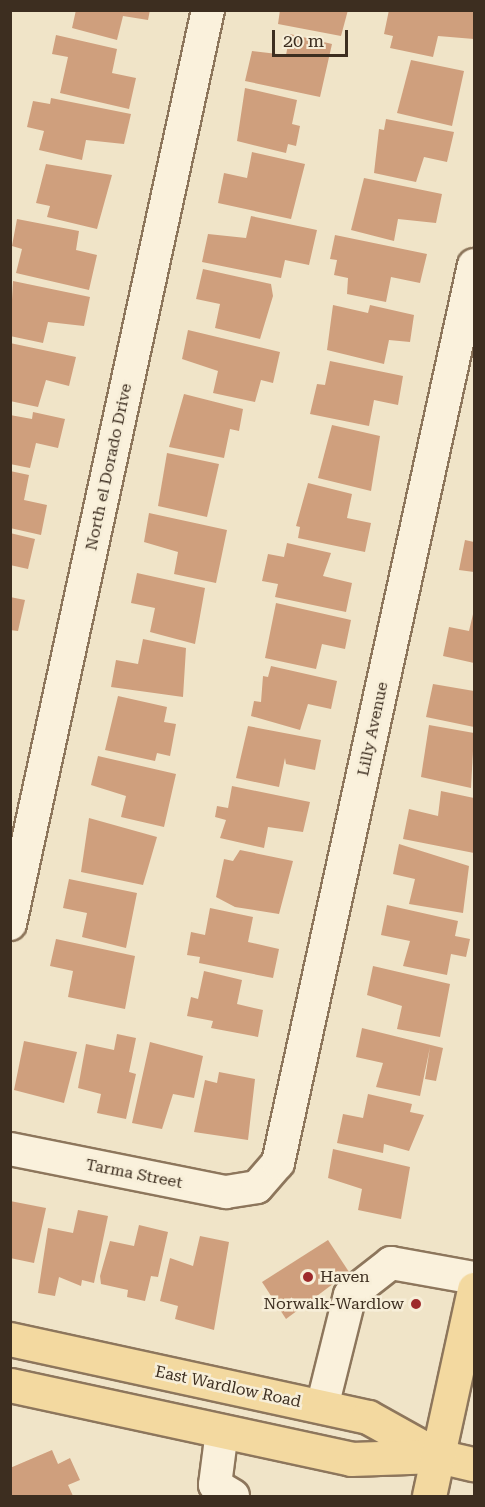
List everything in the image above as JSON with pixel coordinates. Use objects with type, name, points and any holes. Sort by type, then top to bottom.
[{"type":"main road","points":[[429,1497],[474,1289]]},
{"type":"main road","name":"East Wardlow Road","points":[[10,1339],[368,1417],[438,1456]]},
{"type":"main road","name":"East Wardlow Road","points":[[10,1385],[351,1459],[438,1456],[474,1464]]},
{"type":"street","name":"North el Dorado Drive","points":[[10,924],[208,10]]},
{"type":"street","name":"Lilly Avenue","points":[[257,1187],[278,1163],[474,265]]},
{"type":"street","name":"Tarma Street","points":[[10,1149],[226,1192],[257,1187]]},
{"type":"street","points":[[322,1407],[350,1295],[391,1263],[474,1278]]},
{"type":"street","points":[[220,1493],[222,1431]]},
{"type":"building","points":[[76,10],[150,10],[148,20],[123,16],[117,40],[72,28]]},
{"type":"building","points":[[280,10],[348,10],[341,36],[278,24]]},
{"type":"building","points":[[389,10],[474,11],[474,39],[438,36],[433,57],[390,48],[393,36],[384,34]]},
{"type":"building","points":[[290,34],[332,44],[320,97],[245,81],[252,51],[286,55]]},
{"type":"building","points":[[56,35],[117,49],[112,73],[136,78],[129,109],[60,93],[68,57],[52,54]]},
{"type":"building","points":[[411,60],[464,71],[452,126],[397,113]]},
{"type":"building","points":[[245,88],[297,100],[292,124],[300,126],[296,146],[288,144],[286,153],[237,141]]},
{"type":"building","points":[[51,98],[131,114],[124,144],[86,140],[82,160],[39,150],[44,131],[27,127],[33,101],[50,104]]},
{"type":"building","points":[[386,119],[454,132],[447,162],[424,157],[416,182],[374,173],[379,129],[384,130]]},
{"type":"building","points":[[252,152],[305,164],[291,219],[218,203],[224,173],[247,178]]},
{"type":"building","points":[[46,164],[112,175],[97,229],[47,217],[50,206],[36,203]]},
{"type":"building","points":[[364,178],[442,194],[436,223],[398,219],[394,241],[351,230]]},
{"type":"building","points":[[251,216],[317,230],[309,265],[285,260],[281,278],[202,262],[208,234],[246,238]]},
{"type":"building","points":[[17,219],[79,231],[76,250],[97,255],[89,290],[16,273],[22,249],[12,246]]},
{"type":"building","points":[[335,235],[427,254],[420,283],[391,277],[386,302],[347,294],[348,278],[334,275],[337,260],[330,259]]},
{"type":"building","points":[[203,269],[271,284],[273,296],[260,339],[215,328],[220,304],[196,299]]},
{"type":"building","points":[[13,281],[90,297],[84,326],[48,322],[43,343],[10,336]]},
{"type":"building","points":[[333,305],[368,313],[370,305],[414,315],[410,342],[389,340],[384,364],[327,350]]},
{"type":"building","points":[[188,330],[280,352],[273,383],[261,380],[255,402],[213,393],[218,371],[182,359]]},
{"type":"building","points":[[10,343],[76,357],[69,386],[46,380],[38,407],[10,401]]},
{"type":"building","points":[[330,361],[403,376],[398,405],[374,400],[369,426],[310,414],[317,384],[325,385]]},
{"type":"building","points":[[184,394],[243,409],[239,431],[230,429],[224,458],[169,447]]},
{"type":"building","points":[[33,412],[65,419],[58,448],[36,443],[30,468],[10,464],[10,415],[32,419]]},
{"type":"building","points":[[332,425],[380,436],[371,491],[318,478]]},
{"type":"building","points":[[167,453],[219,464],[207,517],[158,506]]},
{"type":"building","points":[[10,471],[29,475],[24,500],[47,505],[41,535],[10,528]]},
{"type":"building","points":[[308,483],[352,494],[347,518],[371,523],[365,552],[298,538],[300,527],[296,526]]},
{"type":"building","points":[[149,513],[227,530],[216,583],[174,574],[178,552],[144,542]]},
{"type":"building","points":[[10,533],[35,539],[28,569],[10,565]]},
{"type":"building","points":[[465,540],[474,542],[474,572],[459,570]]},
{"type":"building","points":[[287,543],[331,553],[323,576],[352,583],[346,612],[275,597],[278,584],[262,581],[268,554],[284,557]]},
{"type":"building","points":[[137,573],[205,588],[195,644],[150,632],[155,608],[131,603]]},
{"type":"building","points":[[10,597],[25,600],[18,631],[10,630]]},
{"type":"building","points":[[276,603],[351,620],[345,649],[322,644],[316,669],[265,658]]},
{"type":"building","points":[[474,610],[474,663],[443,656],[449,627],[469,631]]},
{"type":"building","points":[[143,639],[186,648],[183,697],[111,687],[116,660],[138,664]]},
{"type":"building","points":[[271,666],[337,681],[331,709],[308,704],[300,730],[251,716],[254,701],[261,702],[263,676],[268,677]]},
{"type":"building","points":[[433,684],[474,691],[474,727],[426,717]]},
{"type":"building","points":[[118,696],[167,707],[164,722],[176,724],[170,756],[157,753],[155,761],[105,750]]},
{"type":"building","points":[[429,725],[474,733],[471,788],[421,777]]},
{"type":"building","points":[[248,726],[321,740],[315,770],[286,764],[285,758],[279,787],[236,778]]},
{"type":"building","points":[[98,756],[176,774],[164,827],[121,817],[126,796],[91,785]]},
{"type":"building","points":[[232,786],[310,802],[303,832],[268,827],[264,848],[220,838],[226,820],[215,817],[217,806],[228,808]]},
{"type":"building","points":[[441,791],[474,798],[474,853],[403,839],[409,809],[438,816]]},
{"type":"building","points":[[89,818],[157,837],[143,885],[81,872]]},
{"type":"building","points":[[399,844],[469,866],[463,913],[409,904],[415,879],[393,874]]},
{"type":"building","points":[[240,850],[293,861],[279,914],[235,907],[216,897],[224,859],[233,861]]},
{"type":"building","points":[[69,879],[137,893],[126,948],[82,937],[87,913],[63,908]]},
{"type":"building","points":[[387,905],[458,921],[455,936],[470,939],[466,957],[451,954],[447,975],[403,966],[410,941],[381,935]]},
{"type":"building","points":[[210,908],[253,917],[248,942],[279,949],[273,978],[199,963],[200,957],[187,955],[191,932],[205,935]]},
{"type":"building","points":[[56,939],[135,956],[125,1009],[68,997],[73,971],[50,966]]},
{"type":"building","points":[[373,966],[450,984],[440,1037],[397,1029],[402,1006],[367,995]]},
{"type":"building","points":[[204,971],[242,980],[237,1004],[263,1010],[258,1037],[211,1028],[213,1021],[187,1016],[191,997],[198,999]]},
{"type":"building","points":[[362,1028],[443,1048],[436,1081],[425,1079],[430,1047],[420,1096],[376,1087],[383,1063],[356,1057]]},
{"type":"building","points":[[117,1034],[136,1038],[129,1072],[136,1074],[126,1119],[97,1113],[101,1094],[78,1088],[86,1044],[114,1050]]},
{"type":"building","points":[[24,1041],[77,1052],[64,1103],[14,1090]]},
{"type":"building","points":[[150,1042],[203,1056],[194,1098],[173,1094],[162,1129],[132,1123]]},
{"type":"building","points":[[219,1072],[255,1079],[248,1140],[194,1132],[205,1080],[217,1083]]},
{"type":"building","points":[[368,1094],[412,1104],[410,1112],[424,1115],[409,1151],[384,1144],[383,1153],[337,1143],[343,1114],[363,1118]]},
{"type":"building","points":[[333,1149],[410,1167],[401,1219],[358,1210],[362,1189],[328,1178]]},
{"type":"building","points":[[10,1201],[46,1208],[34,1263],[10,1258]]},
{"type":"building","points":[[78,1210],[108,1216],[94,1283],[82,1280],[81,1286],[59,1277],[55,1296],[38,1293],[48,1228],[73,1233]]},
{"type":"building","points":[[139,1225],[168,1232],[158,1277],[151,1276],[145,1301],[127,1297],[128,1290],[101,1284],[100,1276],[110,1241],[134,1246]]},
{"type":"building","points":[[200,1236],[229,1242],[214,1330],[175,1319],[178,1306],[160,1301],[170,1258],[193,1266]]},
{"type":"building","points":[[328,1240],[349,1272],[286,1319],[262,1282]]},
{"type":"building","points":[[52,1450],[58,1464],[70,1458],[80,1480],[68,1485],[73,1496],[12,1496],[10,1468]]},
{"type":"place","name":"Haven","points":[[308,1277]]},
{"type":"place","name":"Norwalk-Wardlow","points":[[416,1304]]}]
